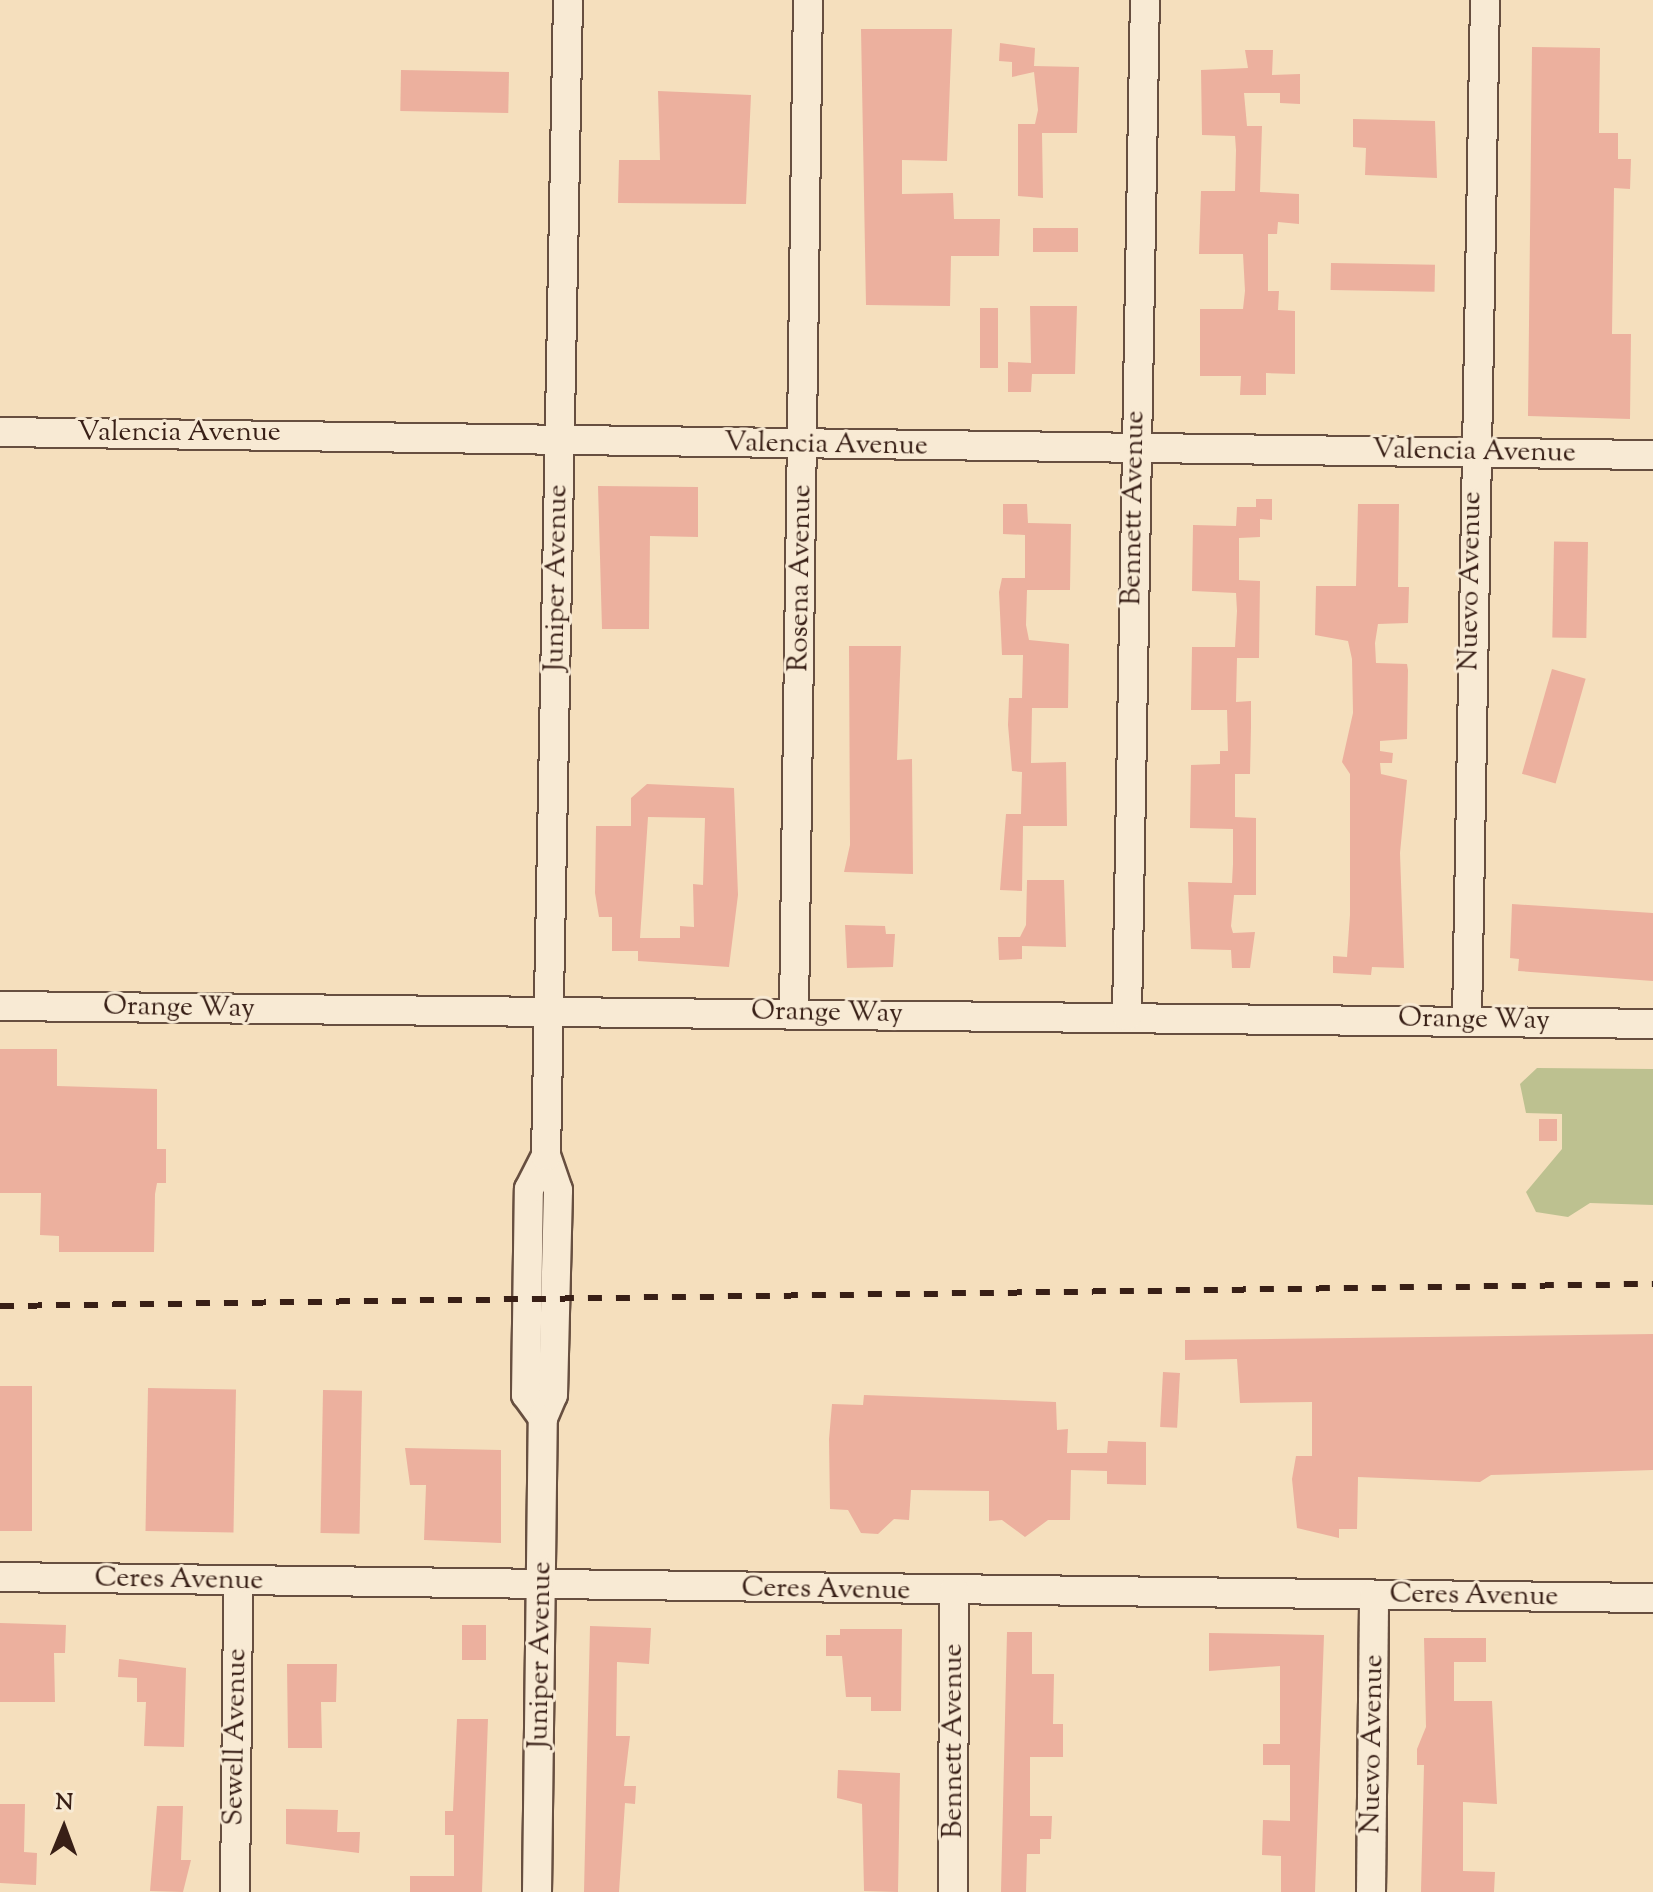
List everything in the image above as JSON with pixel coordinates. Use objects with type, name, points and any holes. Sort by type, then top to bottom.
[{"type":"street","name":"Juniper Avenue","points":[[537,1892],[544,1587],[543,1418],[553,1395],[558,1190],[546,1156],[568,0]]},
{"type":"street","name":"Rosena Avenue","points":[[794,1012],[808,0]]},
{"type":"street","name":"Bennett Avenue","points":[[1127,1016],[1134,449],[1145,0]]},
{"type":"street","name":"Nuevo Avenue","points":[[1467,1019],[1472,452],[1485,0]]},
{"type":"street","name":"Valencia Avenue","points":[[0,432],[559,435],[601,443],[1653,455]]},
{"type":"street","name":"Orange Way","points":[[0,1006],[1467,1019],[1653,1024]]},
{"type":"street","name":"Ceres Avenue","points":[[0,1577],[544,1587],[1653,1598]]},
{"type":"street","name":"Sewell Avenue","points":[[235,1892],[238,1581]]},
{"type":"street","name":"Bennett Avenue","points":[[953,1892],[954,1591]]},
{"type":"street","name":"Nuevo Avenue","points":[[1371,1892],[1374,1595]]},
{"type":"green space","points":[[1537,1068],[1653,1069],[1653,1205],[1590,1203],[1568,1217],[1536,1212],[1526,1192],[1562,1149],[1562,1114],[1526,1113],[1520,1084]]},
{"type":"building","points":[[861,29],[952,29],[947,161],[902,160],[902,194],[953,193],[954,219],[1000,219],[999,256],[951,256],[950,306],[866,305]]},
{"type":"building","points":[[1000,43],[1035,48],[1034,66],[1079,67],[1077,133],[1042,133],[1043,198],[1018,196],[1018,124],[1035,124],[1038,110],[1034,72],[1012,77],[1012,62],[999,61]]},
{"type":"building","points":[[1532,47],[1600,48],[1599,133],[1618,133],[1618,159],[1631,159],[1630,189],[1614,188],[1612,334],[1631,334],[1630,419],[1528,416]]},
{"type":"building","points":[[1245,50],[1273,50],[1272,75],[1300,74],[1300,104],[1280,103],[1280,93],[1244,93],[1247,126],[1262,126],[1260,192],[1299,194],[1299,224],[1278,222],[1277,234],[1268,234],[1268,291],[1279,291],[1278,310],[1295,311],[1295,374],[1266,373],[1266,395],[1240,395],[1241,376],[1200,376],[1200,309],[1243,309],[1245,291],[1243,254],[1199,254],[1201,191],[1235,191],[1236,150],[1235,136],[1202,135],[1201,70],[1248,68]]},
{"type":"building","points":[[401,70],[509,72],[508,113],[400,111]]},
{"type":"building","points":[[658,91],[751,95],[746,204],[618,203],[619,160],[660,160]]},
{"type":"building","points":[[1353,119],[1435,121],[1437,178],[1365,175],[1366,148],[1353,147]]},
{"type":"building","points":[[1033,228],[1078,228],[1078,252],[1033,252]]},
{"type":"building","points":[[1331,263],[1435,265],[1435,292],[1331,290]]},
{"type":"building","points":[[1030,306],[1077,306],[1075,374],[1032,374],[1031,392],[1008,392],[1008,362],[1031,363]]},
{"type":"building","points":[[980,308],[998,308],[998,368],[980,368]]},
{"type":"building","points":[[598,486],[698,487],[698,537],[650,536],[649,629],[602,629]]},
{"type":"building","points":[[1256,499],[1272,499],[1272,520],[1260,519],[1260,537],[1239,538],[1239,580],[1260,581],[1259,658],[1237,658],[1236,702],[1251,701],[1251,727],[1250,774],[1235,774],[1235,817],[1256,818],[1256,895],[1234,895],[1231,926],[1233,933],[1255,932],[1250,968],[1232,968],[1231,950],[1191,949],[1188,882],[1232,883],[1233,864],[1233,829],[1190,828],[1191,765],[1220,764],[1220,751],[1228,751],[1227,710],[1191,710],[1192,647],[1235,647],[1237,611],[1236,593],[1192,591],[1193,525],[1236,526],[1237,507],[1256,507]]},
{"type":"building","points":[[1003,504],[1027,504],[1028,523],[1071,524],[1070,590],[1027,590],[1026,625],[1029,640],[1069,644],[1068,708],[1032,708],[1031,763],[1066,762],[1067,826],[1023,826],[1022,891],[1000,890],[1006,814],[1021,814],[1022,772],[1012,771],[1008,725],[1009,698],[1022,698],[1023,655],[1002,655],[999,592],[1002,578],[1025,578],[1025,535],[1003,534]]},
{"type":"building","points":[[1358,504],[1399,504],[1398,587],[1409,587],[1408,623],[1378,624],[1375,643],[1376,663],[1407,664],[1408,670],[1407,739],[1380,741],[1380,751],[1393,753],[1392,763],[1380,763],[1381,774],[1407,780],[1400,853],[1404,968],[1372,967],[1371,975],[1333,973],[1333,956],[1347,957],[1350,915],[1350,774],[1342,762],[1353,713],[1352,659],[1348,641],[1315,635],[1316,586],[1356,586]]},
{"type":"building","points":[[1554,541],[1588,542],[1586,638],[1552,637]]},
{"type":"building","points":[[849,646],[901,646],[897,760],[912,759],[913,874],[844,872],[850,845]]},
{"type":"building","points":[[1552,669],[1586,679],[1556,783],[1522,774]]},
{"type":"building","points":[[647,784],[734,788],[738,895],[729,967],[638,961],[638,951],[612,951],[612,917],[599,917],[595,893],[596,826],[631,826],[631,798]],"holes":[[[648,817],[705,818],[703,885],[693,884],[694,927],[680,926],[680,938],[640,938]]]},
{"type":"building","points":[[1027,880],[1064,880],[1066,947],[1022,946],[1022,959],[999,960],[998,937],[1020,937],[1026,925]]},
{"type":"building","points":[[1512,904],[1653,913],[1653,981],[1518,971],[1519,959],[1510,958]]},
{"type":"building","points":[[845,925],[885,926],[886,934],[895,934],[893,967],[847,968]]},
{"type":"building","points":[[0,1049],[57,1049],[57,1086],[157,1089],[157,1149],[166,1149],[166,1183],[157,1183],[155,1194],[154,1252],[59,1252],[59,1236],[40,1235],[41,1193],[0,1193]]},
{"type":"building","points":[[1539,1119],[1557,1119],[1557,1141],[1539,1141]]},
{"type":"building","points":[[1653,1334],[1653,1470],[1491,1475],[1480,1482],[1358,1477],[1357,1529],[1339,1529],[1339,1538],[1297,1528],[1292,1479],[1296,1456],[1312,1456],[1312,1402],[1240,1403],[1237,1359],[1185,1360],[1185,1340]]},
{"type":"building","points":[[1163,1372],[1180,1373],[1177,1428],[1160,1427]]},
{"type":"building","points":[[0,1386],[32,1386],[32,1531],[0,1531]]},
{"type":"building","points":[[148,1388],[236,1390],[233,1533],[146,1531]]},
{"type":"building","points":[[323,1390],[362,1391],[359,1534],[321,1533]]},
{"type":"building","points":[[864,1395],[1056,1402],[1057,1430],[1068,1429],[1067,1453],[1107,1453],[1108,1441],[1146,1442],[1146,1485],[1107,1484],[1107,1471],[1071,1470],[1070,1520],[1048,1520],[1025,1537],[1002,1520],[989,1521],[989,1491],[911,1490],[909,1520],[894,1519],[878,1534],[861,1533],[848,1510],[830,1509],[829,1439],[832,1404],[863,1405]]},
{"type":"building","points":[[405,1448],[501,1450],[501,1543],[424,1540],[426,1485],[410,1485]]},
{"type":"building","points":[[0,1623],[66,1625],[65,1653],[54,1653],[55,1702],[0,1702]]},
{"type":"building","points":[[462,1625],[486,1625],[486,1660],[462,1660]]},
{"type":"building","points":[[590,1626],[651,1628],[649,1664],[617,1662],[616,1736],[630,1736],[624,1786],[636,1786],[635,1804],[625,1803],[619,1892],[584,1892]]},
{"type":"building","points":[[840,1629],[902,1629],[901,1711],[871,1711],[871,1697],[846,1697],[842,1656],[826,1656],[826,1635],[840,1635]]},
{"type":"building","points":[[1007,1632],[1032,1632],[1032,1674],[1054,1674],[1053,1724],[1063,1724],[1063,1757],[1030,1757],[1030,1816],[1052,1816],[1051,1839],[1040,1839],[1040,1854],[1027,1854],[1026,1892],[1001,1892]]},
{"type":"building","points":[[1209,1633],[1324,1635],[1315,1892],[1281,1892],[1281,1856],[1262,1855],[1263,1820],[1290,1821],[1290,1765],[1263,1765],[1263,1744],[1280,1744],[1280,1666],[1209,1671]]},
{"type":"building","points":[[1424,1638],[1486,1638],[1486,1662],[1454,1662],[1454,1701],[1492,1701],[1497,1804],[1463,1802],[1463,1871],[1495,1872],[1494,1892],[1421,1892],[1424,1765],[1417,1765],[1417,1749],[1426,1727]]},
{"type":"building","points":[[119,1659],[186,1668],[184,1747],[144,1746],[146,1702],[137,1702],[137,1678],[118,1677]]},
{"type":"building","points":[[287,1664],[337,1664],[336,1702],[321,1702],[322,1748],[288,1748]]},
{"type":"building","points":[[457,1719],[488,1719],[482,1892],[410,1892],[410,1876],[454,1876],[454,1835],[445,1835],[445,1811],[453,1811]]},
{"type":"building","points":[[838,1770],[900,1773],[898,1892],[864,1891],[862,1804],[837,1798]]},
{"type":"building","points":[[0,1804],[25,1804],[24,1852],[37,1853],[36,1885],[0,1883]]},
{"type":"building","points":[[157,1806],[183,1806],[181,1860],[191,1860],[183,1892],[150,1891]]},
{"type":"building","points":[[286,1809],[338,1810],[337,1832],[360,1832],[359,1853],[286,1844]]},
{"type":"railway","points":[[0,1306],[1653,1284]]}]
